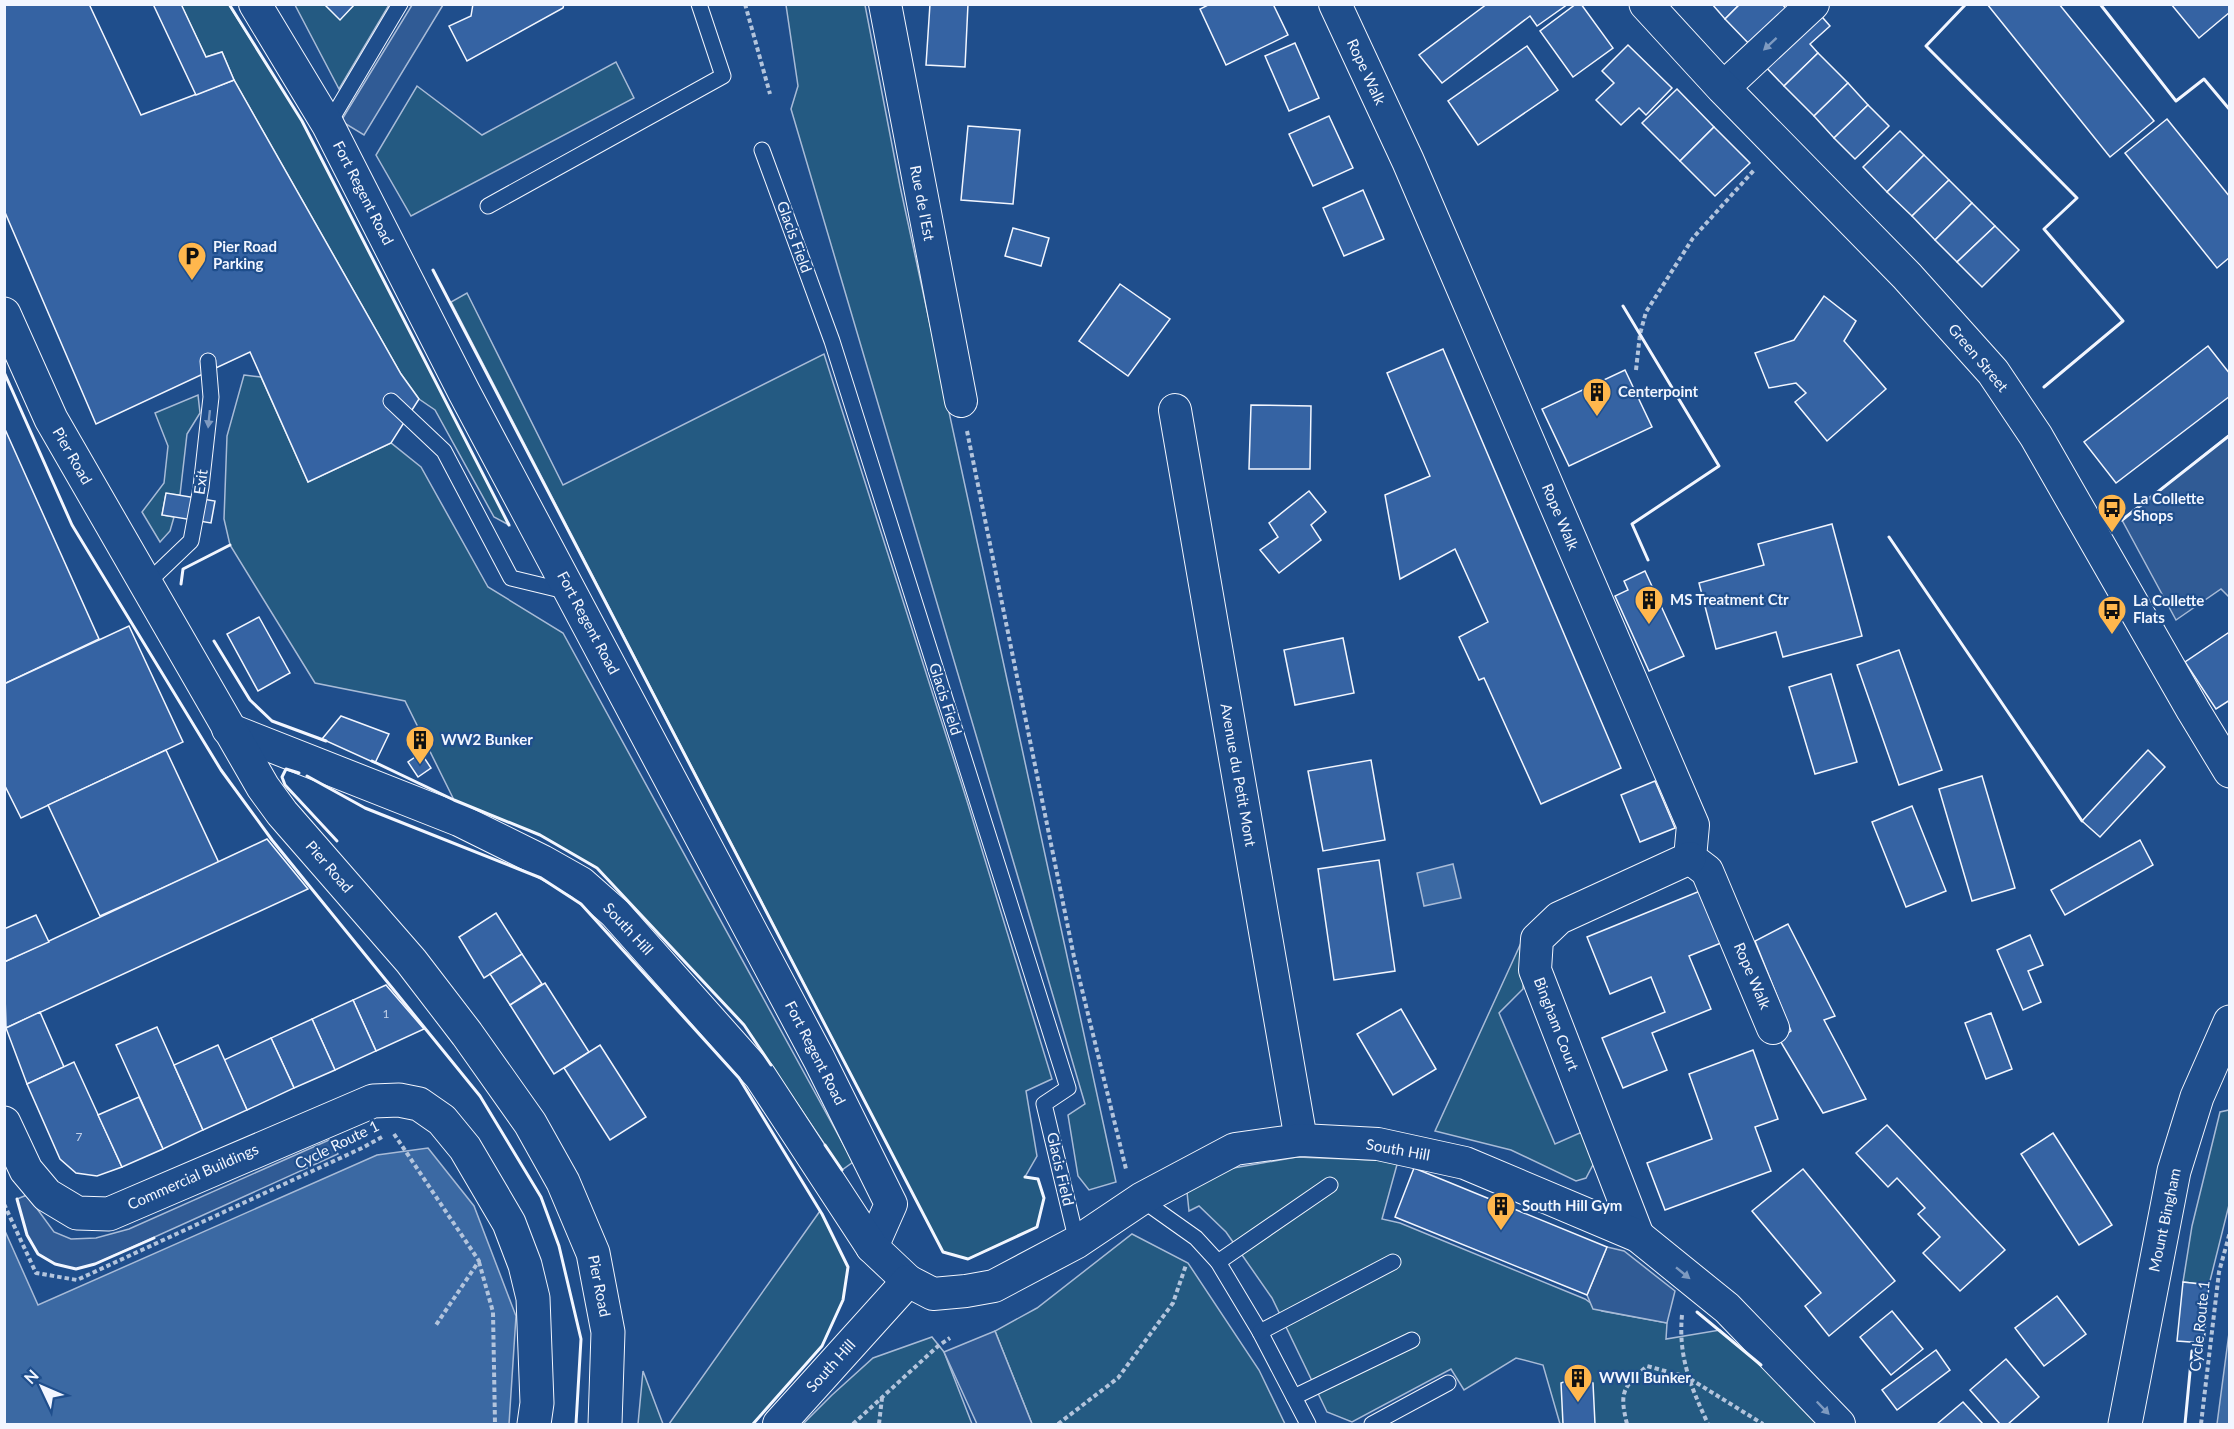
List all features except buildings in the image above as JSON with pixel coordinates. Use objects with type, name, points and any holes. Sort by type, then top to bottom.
[{"type":"main road","name":"Green Street","points":[[1646,4],[1723,88],[1906,276],[1993,372],[2036,436],[2229,771]]},
{"type":"main road","name":"Pier Road","points":[[4,314],[51,419],[263,787],[282,813],[411,962],[467,1034],[530,1123],[563,1182],[593,1253],[608,1332],[605,1425]]},
{"type":"main road","name":"Mount Bingham","points":[[2125,1425],[2174,1171],[2197,1097],[2229,1022]]},
{"type":"main road","name":"Commercial Buildings","points":[[4,1123],[26,1170],[48,1195],[77,1213],[109,1214],[373,1101],[399,1100],[409,1116]]},
{"type":"main road","points":[[409,1116],[442,1120],[465,1148],[509,1223],[525,1265],[533,1298],[537,1403],[534,1425]]},
{"type":"street","name":"Fort Regent Road","points":[[255,4],[328,125],[464,392],[814,1048],[891,1204],[872,1247]]},
{"type":"street","name":"Rue de l'Est","points":[[885,4],[961,401]]},
{"type":"street","name":"Rope Walk","points":[[1335,4],[1408,161],[1693,825],[1690,858],[1707,871],[1773,1028]]},
{"type":"street","points":[[1723,88],[1813,4]]},
{"type":"street","name":"Avenue du Petit Mont","points":[[1175,410],[1300,1140]]},
{"type":"street","name":"South Hill","points":[[228,729],[459,820],[581,883],[615,913],[760,1076],[872,1247],[908,1281],[933,1294],[966,1292],[994,1286],[1077,1242],[1141,1199],[1235,1149],[1300,1140],[1378,1144],[1465,1163],[1638,1236],[1727,1308],[1839,1425]]},
{"type":"street","name":"Bingham Court","points":[[1638,1236],[1535,970],[1537,939],[1559,918],[1690,858]]},
{"type":"street","name":"South Hill","points":[[779,1425],[908,1281]]},
{"type":"lane","points":[[328,125],[400,4]]},
{"type":"lane","points":[[488,206],[723,76],[699,4]]},
{"type":"lane","name":"Glacis Field","points":[[762,150],[832,341],[1068,1088],[1044,1104],[1077,1242]]},
{"type":"lane","name":"Exit","points":[[145,585],[191,541],[201,488],[211,397],[208,360]]},
{"type":"lane","points":[[391,401],[444,451],[511,578],[572,593]]},
{"type":"lane","points":[[1218,1262],[1329,1185]]},
{"type":"lane","points":[[1141,1199],[1196,1238],[1218,1262],[1260,1332],[1308,1425]]},
{"type":"lane","points":[[1260,1332],[1393,1262]]},
{"type":"lane","points":[[1294,1397],[1412,1340]]},
{"type":"lane","points":[[1372,1425],[1448,1383]]},
{"type":"path","points":[[745,4],[770,94]]},
{"type":"path","points":[[1636,370],[1640,334],[1646,312],[1693,238],[1777,143]]},
{"type":"path","points":[[961,401],[1074,957],[1128,1179],[1141,1199]]},
{"type":"path","points":[[373,1101],[479,1261],[493,1312],[495,1425]]},
{"type":"path","name":"Cycle Route 1","points":[[4,1204],[36,1273],[77,1280],[362,1149],[393,1131],[409,1116]]},
{"type":"path","name":"Cycle Route 1","points":[[2201,1425],[2219,1272],[2229,1232]]},
{"type":"path","points":[[1058,1425],[1118,1378],[1173,1303],[1196,1238]]},
{"type":"path","points":[[436,1325],[479,1261]]},
{"type":"path","points":[[1686,1276],[1680,1336],[1687,1377],[1708,1425]]},
{"type":"path","points":[[853,1425],[938,1346],[951,1338]]},
{"type":"path","points":[[1627,1425],[1622,1404],[1627,1384],[1647,1366],[1687,1377],[1763,1425]]},
{"type":"path","points":[[879,1425],[882,1397]]},
{"type":"shaded area","points":[[181,5],[229,5],[302,121],[509,525],[494,517],[435,410],[419,399],[401,374],[234,80],[222,52],[206,57]]},
{"type":"shaded area","points":[[295,5],[389,5],[339,89]]},
{"type":"shaded area","points":[[412,5],[443,5],[364,135],[341,121]]},
{"type":"shaded area","points":[[786,5],[865,5],[900,186],[1116,1182],[1089,1190],[1078,1176],[1068,1115],[1085,1104],[791,109],[798,86]]},
{"type":"shaded area","points":[[616,62],[634,98],[411,216],[376,155],[417,86],[482,135]]},
{"type":"shaded area","points":[[467,293],[563,485],[824,354],[967,801],[1052,1079],[1026,1091],[1037,1156],[1025,1177],[1038,1179],[1044,1198],[1037,1227],[968,1259],[943,1252],[451,302]]},
{"type":"shaded area","points":[[244,375],[261,377],[308,482],[391,443],[421,467],[488,587],[563,633],[853,1162],[842,1170],[744,1025],[597,868],[540,835],[454,800],[405,701],[315,683],[230,545],[224,519],[227,436]]},
{"type":"shaded area","points":[[198,395],[200,413],[187,434],[180,495],[166,494],[162,515],[174,517],[170,531],[160,542],[142,512],[164,483],[168,446],[155,413]]},
{"type":"shaded area","points":[[2229,435],[2229,597],[2221,589],[2176,620],[2122,520]]},
{"type":"shaded area","points":[[1453,864],[1461,898],[1424,906],[1417,873]]},
{"type":"shaded area","points":[[1526,932],[1523,989],[1499,1013],[1555,1144],[1582,1132],[1596,1159],[1586,1178],[1576,1181],[1511,1150],[1435,1131]]},
{"type":"shaded area","points":[[2229,1110],[2229,1205],[2209,1285],[2183,1282],[2192,1226],[2220,1112]]},
{"type":"shaded area","points":[[329,1140],[338,1154],[95,1264],[76,1269],[55,1264],[38,1254],[27,1235],[17,1199],[27,1195],[54,1232],[71,1239],[96,1238],[129,1229]]},
{"type":"shaded area","points":[[428,1148],[474,1206],[516,1316],[509,1424],[5,1424],[5,1231],[38,1305],[377,1155]]},
{"type":"shaded area","points":[[1297,1157],[1398,1161],[1382,1219],[1400,1223],[1585,1299],[1602,1311],[1667,1323],[1666,1339],[1720,1330],[1797,1397],[1822,1424],[1560,1424],[1543,1365],[1516,1358],[1464,1390],[1451,1369],[1352,1422],[1327,1412],[1272,1298],[1226,1232],[1199,1206],[1189,1211],[1187,1192],[1222,1170]]},
{"type":"shaded area","points":[[820,1211],[848,1267],[843,1300],[822,1346],[753,1424],[669,1424]]},
{"type":"shaded area","points":[[1132,1234],[1188,1263],[1259,1370],[1285,1424],[1032,1424],[995,1331],[1037,1308]]},
{"type":"shaded area","points":[[1607,1247],[1624,1251],[1675,1291],[1667,1323],[1593,1309],[1587,1295]]},
{"type":"shaded area","points":[[995,1331],[1032,1424],[977,1424],[944,1352]]},
{"type":"shaded area","points":[[2229,1333],[2229,1424],[2217,1424]]},
{"type":"shaded area","points":[[932,1337],[944,1352],[972,1424],[803,1424],[873,1358]]},
{"type":"shaded area","points":[[643,1371],[663,1424],[638,1424]]},
{"type":"wall","points":[[229,4],[302,121],[509,525]]},
{"type":"wall","points":[[1966,4],[1926,46],[2077,198],[2044,229],[2123,321],[2044,387]]},
{"type":"wall","points":[[2100,4],[2176,101],[2204,79],[2230,110]]},
{"type":"wall","points":[[433,270],[943,1252],[968,1259],[1037,1227],[1044,1198],[1038,1179],[1025,1177]]},
{"type":"wall","points":[[1623,306],[1719,466],[1632,524],[1648,560]]},
{"type":"wall","points":[[4,372],[72,525],[221,770],[272,840],[480,1096],[541,1197],[559,1246],[581,1339],[576,1424]]},
{"type":"wall","points":[[2122,520],[2230,435]]},
{"type":"wall","points":[[1889,537],[2082,821]]},
{"type":"wall","points":[[181,584],[183,569],[230,545]]},
{"type":"wall","points":[[214,641],[250,700],[272,721],[326,741]]},
{"type":"wall","points":[[372,761],[454,800],[540,835],[597,868],[744,1025],[771,1065]]},
{"type":"wall","points":[[299,773],[286,769],[282,777],[285,785],[337,841]]},
{"type":"wall","points":[[307,776],[365,808],[541,878],[581,904],[739,1078],[822,1214],[848,1267],[843,1300],[822,1346],[753,1424]]},
{"type":"wall","points":[[825,1145],[842,1170]]},
{"type":"wall","points":[[17,1199],[27,1235],[38,1254],[55,1264],[76,1269],[95,1264],[154,1238]]},
{"type":"wall","points":[[1697,1312],[1761,1365]]},
{"type":"wall","points":[[2185,1424],[2192,1351]]},
{"type":"place","name":"Pier Road Parking","points":[[192,282]]},
{"type":"place","name":"Centerpoint","points":[[1597,418]]},
{"type":"place","name":"La Collette Shops","points":[[2112,534]]},
{"type":"place","name":"MS Treatment Ctr","points":[[1649,626]]},
{"type":"place","name":"La Collette Flats","points":[[2112,636]]},
{"type":"place","name":"WW2 Bunker","points":[[420,766]]},
{"type":"place","name":"South Hill Gym","points":[[1501,1232]]},
{"type":"place","name":"WWII Bunker","points":[[1578,1404]]}]
